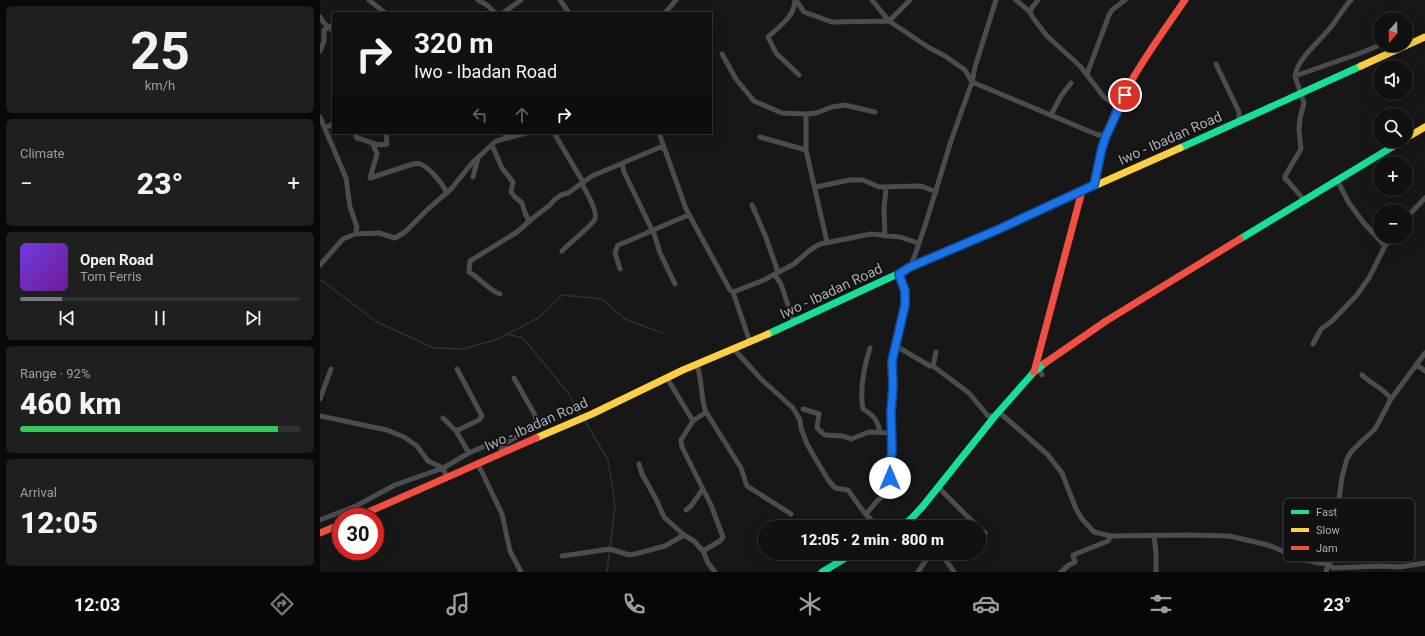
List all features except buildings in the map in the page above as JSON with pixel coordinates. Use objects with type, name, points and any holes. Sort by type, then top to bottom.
[{"type":"main road","points":[[1094,185],[1102,148],[1121,103],[1142,62],[1186,0]]},
{"type":"main road","name":"Iwo - Ibadan Road","points":[[378,508],[575,422],[683,370],[697,366],[733,348],[750,342],[899,274],[910,267],[997,230],[1094,185],[1239,122],[1425,37]]},
{"type":"main road","points":[[1413,134],[1425,127]]},
{"type":"main road","points":[[910,520],[997,414],[1048,360],[1106,321],[1391,148]]},
{"type":"main road","points":[[1038,372],[1082,191]]},
{"type":"main road","points":[[320,533],[332,528]]},
{"type":"main road","points":[[822,572],[842,560]]},
{"type":"street","points":[[369,0],[384,12]]},
{"type":"street","points":[[478,0],[487,5],[494,12]]},
{"type":"street","points":[[504,12],[521,0]]},
{"type":"street","points":[[560,0],[568,12]]},
{"type":"street","points":[[666,12],[676,0]]},
{"type":"street","points":[[796,0],[804,12],[832,22],[889,22],[910,0]]},
{"type":"street","points":[[796,0],[793,11],[787,19],[768,37],[776,53],[799,75]]},
{"type":"street","points":[[872,0],[889,22],[965,70],[972,82],[1098,135],[1106,136]]},
{"type":"street","points":[[910,267],[917,251],[918,243],[924,230],[951,140],[972,82],[975,67],[996,0]]},
{"type":"street","points":[[1016,0],[1030,12],[1047,36],[1080,66],[1104,97],[1111,102],[1121,103]]},
{"type":"street","points":[[1030,12],[1038,0]]},
{"type":"street","points":[[1087,74],[1109,15],[1112,10],[1125,0]]},
{"type":"street","points":[[1304,200],[1285,179],[1285,176],[1302,149],[1299,130],[1300,118],[1304,103],[1295,76],[1297,68],[1302,60],[1330,28],[1351,0]]},
{"type":"street","points":[[320,17],[331,26],[324,30],[324,41],[320,51]]},
{"type":"street","points":[[1295,76],[1373,48]]},
{"type":"street","points":[[722,54],[736,79],[754,101],[782,113],[816,113],[832,107],[845,105],[875,112]]},
{"type":"street","points":[[1216,64],[1239,112],[1239,122]]},
{"type":"street","points":[[1051,115],[1061,96],[1071,83]]},
{"type":"street","points":[[806,114],[806,150],[816,188],[827,242]]},
{"type":"street","points":[[320,117],[346,178],[350,207],[357,227],[355,234]]},
{"type":"street","points":[[325,128],[332,124]]},
{"type":"street","points":[[355,134],[357,138],[373,144],[381,145],[387,144],[386,134]]},
{"type":"street","points":[[505,134],[508,138]]},
{"type":"street","points":[[320,265],[343,239],[355,234],[379,233],[396,238],[405,232],[428,208],[447,193],[479,157],[492,145],[501,139],[522,134]]},
{"type":"street","points":[[555,134],[582,183],[596,214],[595,219],[590,225],[562,251]]},
{"type":"street","points":[[659,134],[676,186],[689,215],[732,292],[750,342]]},
{"type":"street","points":[[760,137],[806,150]]},
{"type":"street","points":[[373,144],[377,154],[370,178],[413,164],[420,164],[434,175],[442,184],[447,193]]},
{"type":"street","points":[[492,145],[502,168],[513,182],[511,192],[522,203],[529,222]]},
{"type":"street","points":[[500,294],[495,292],[478,277],[469,272],[469,263],[472,260],[517,232],[554,200],[561,195],[568,193],[592,176],[663,146]]},
{"type":"street","points":[[473,177],[479,157]]},
{"type":"street","points":[[622,164],[624,172],[652,230],[660,253],[675,284]]},
{"type":"street","points":[[816,188],[850,180],[863,180],[879,187],[921,186],[936,192]]},
{"type":"street","points":[[1313,344],[1321,329],[1332,321],[1356,296],[1369,278],[1385,246],[1363,222],[1349,203],[1338,180]]},
{"type":"street","points":[[885,236],[884,209],[886,188]]},
{"type":"street","points":[[1413,211],[1425,198]]},
{"type":"street","points":[[752,205],[765,235],[776,273],[794,322]]},
{"type":"street","points":[[620,269],[615,253],[618,245],[689,215]]},
{"type":"street","points":[[732,292],[764,280],[794,264],[810,250],[827,242],[871,234],[900,237],[918,243]]},
{"type":"street","points":[[866,514],[878,500],[890,492],[888,462],[892,452],[892,361],[905,305],[905,291],[899,274]]},
{"type":"street","points":[[896,346],[930,366],[933,366],[970,393],[988,416],[997,414],[1047,454],[1062,473],[1076,509],[1087,526],[1094,532],[1111,536],[1229,536],[1268,545],[1283,551]]},
{"type":"street","points":[[733,348],[761,379],[793,408],[800,420],[801,428],[807,444],[829,481],[835,488],[848,490],[858,506],[872,520]]},
{"type":"street","points":[[870,348],[864,369],[861,396],[863,409],[872,415],[877,421],[880,432]]},
{"type":"street","points":[[933,366],[936,352]]},
{"type":"street","points":[[1339,498],[1342,477],[1347,459],[1356,447],[1375,429],[1391,399],[1425,353]]},
{"type":"street","points":[[1416,364],[1425,371]]},
{"type":"street","points":[[697,366],[701,376],[702,403],[706,412],[741,468],[747,486],[791,514]]},
{"type":"street","points":[[320,399],[331,369]]},
{"type":"street","points":[[456,431],[479,420],[482,416],[457,369]]},
{"type":"street","points":[[1362,375],[1381,390],[1387,392],[1391,399]]},
{"type":"street","points":[[320,520],[356,506],[395,485],[443,468],[468,453],[501,439],[507,442],[527,430],[536,421],[535,415],[514,378]]},
{"type":"street","points":[[668,378],[693,421]]},
{"type":"street","points":[[803,409],[819,414],[817,428],[824,435],[851,438],[869,432],[892,433]]},
{"type":"street","points":[[703,550],[720,541],[723,537],[682,447],[681,440],[693,421],[706,412]]},
{"type":"street","points":[[320,416],[387,430],[404,437],[417,446],[428,461],[443,468],[447,478]]},
{"type":"street","points":[[443,418],[456,431],[468,453]]},
{"type":"street","points":[[501,439],[501,450],[575,422]]},
{"type":"street","points":[[478,464],[502,514],[510,551],[521,572]]},
{"type":"street","points":[[639,464],[642,474],[664,517],[703,550],[708,563],[715,572]]},
{"type":"street","points":[[938,487],[972,520]]},
{"type":"street","points":[[686,510],[692,506],[702,489]]},
{"type":"street","points":[[562,556],[610,549],[629,555],[635,554],[666,546],[684,535]]},
{"type":"street","points":[[1154,535],[1156,572]]},
{"type":"street","points":[[1061,572],[1075,562],[1073,555],[1108,541],[1111,536]]},
{"type":"street","points":[[918,572],[926,560]]},
{"type":"street","points":[[946,560],[954,572]]},
{"type":"street","points":[[1312,562],[1329,564],[1333,568],[1380,566],[1400,568],[1425,563]]},
{"type":"street","points":[[1326,572],[1329,564]]},
{"type":"waterway","points":[[320,279],[377,322],[434,348],[463,349],[498,339],[540,317],[562,295],[602,299],[625,319],[662,333]]},
{"type":"waterway","points":[[507,334],[523,338],[569,394],[580,415]]},
{"type":"waterway","points":[[585,421],[608,460],[615,505],[607,572]]},
{"type":"traffic: fast","points":[[1180,148],[1361,66]]},
{"type":"traffic: fast","points":[[1240,239],[1390,148]]},
{"type":"traffic: fast","points":[[768,334],[934,257]]},
{"type":"traffic: fast","points":[[910,520],[923,506],[995,416],[1033,373],[1045,363]]},
{"type":"traffic: fast","points":[[822,572],[842,560]]},
{"type":"traffic: slow","points":[[1361,66],[1425,37]]},
{"type":"traffic: slow","points":[[1413,134],[1425,127]]},
{"type":"traffic: slow","points":[[934,257],[1180,148]]},
{"type":"traffic: slow","points":[[536,438],[592,414],[683,370],[768,334]]},
{"type":"traffic: jam","points":[[1094,185],[1102,146],[1109,126],[1127,88],[1185,0]]},
{"type":"traffic: jam","points":[[1034,372],[1082,191]]},
{"type":"traffic: jam","points":[[1045,363],[1106,321],[1240,239]]},
{"type":"traffic: jam","points":[[377,508],[536,438]]},
{"type":"traffic: jam","points":[[320,533],[332,528]]},
{"type":"route","points":[[890,478],[888,462],[892,452],[892,361],[905,305],[905,291],[899,274],[910,267],[997,230],[1094,185],[1106,136],[1125,95]]}]
